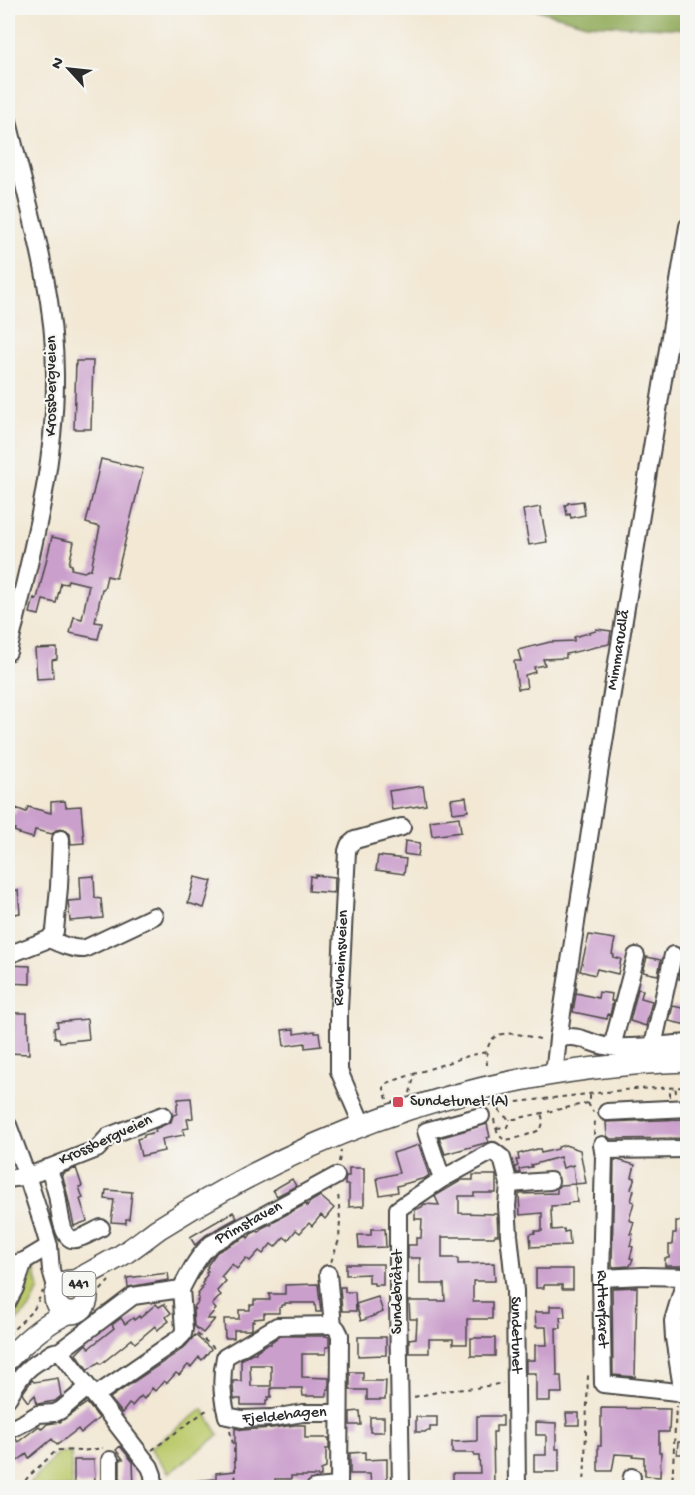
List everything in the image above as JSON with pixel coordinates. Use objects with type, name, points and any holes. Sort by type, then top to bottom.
[{"type":"main road","name":"441","points":[[8,1347],[65,1293],[100,1279],[125,1253],[183,1214],[285,1158],[362,1124],[501,1084],[621,1065],[687,1060]]},
{"type":"main road","name":"441","points":[[8,1359],[57,1318],[65,1293]]},
{"type":"street","name":"Krossbergveien","points":[[8,121],[37,240],[49,303],[55,379],[53,435],[43,499],[8,652]]},
{"type":"street","name":"Mimmarudlå","points":[[554,1074],[553,1040],[600,767],[687,226]]},
{"type":"street","name":"Revheimsveien","points":[[362,1124],[339,1071],[339,1009],[347,851],[349,845],[355,840],[402,827]]},
{"type":"street","points":[[8,955],[49,939],[56,928],[61,839]]},
{"type":"street","points":[[49,939],[61,945],[84,949],[154,916]]},
{"type":"street","points":[[653,1046],[673,955]]},
{"type":"street","points":[[612,1047],[636,956]]},
{"type":"street","points":[[553,1040],[571,1036],[612,1047],[687,1043]]},
{"type":"street","points":[[607,1112],[624,1105],[687,1108]]},
{"type":"street","name":"Krossbergveien","points":[[8,1179],[27,1176],[97,1149],[109,1136],[163,1115]]},
{"type":"street","points":[[442,1179],[426,1131],[487,1115]]},
{"type":"street","points":[[8,1125],[13,1157],[27,1176],[65,1293]]},
{"type":"street","name":"Rytterfaret","points":[[683,1394],[603,1384],[601,1278],[603,1148],[687,1149]]},
{"type":"street","name":"Sundebråtet","points":[[401,1488],[398,1209],[442,1179],[494,1151]]},
{"type":"street","name":"Sundetunet","points":[[494,1151],[504,1162],[509,1184],[507,1206],[515,1291],[517,1488]]},
{"type":"street","name":"Krossbergveien","points":[[48,1168],[68,1237],[75,1240],[101,1228]]},
{"type":"street","name":"Primstaven","points":[[181,1289],[194,1264],[211,1245],[336,1176]]},
{"type":"street","points":[[509,1184],[550,1181]]},
{"type":"street","points":[[8,1266],[24,1261],[49,1246]]},
{"type":"street","points":[[8,1300],[15,1288],[24,1261]]},
{"type":"street","name":"Fjeldehagen","points":[[315,1488],[339,1487],[340,1335],[333,1325],[328,1274]]},
{"type":"street","points":[[601,1278],[687,1277],[673,1321],[683,1394]]},
{"type":"street","points":[[8,1398],[25,1371],[35,1362],[45,1358],[51,1352],[60,1350],[133,1296],[181,1289],[184,1329],[178,1339],[61,1410],[55,1413],[38,1414],[23,1424],[8,1427]]},
{"type":"street","points":[[225,1357],[277,1326],[333,1325]]},
{"type":"street","points":[[60,1350],[142,1457],[152,1472],[154,1488]]},
{"type":"street","name":"Fjeldehagen","points":[[225,1357],[223,1393],[227,1416],[242,1419],[272,1418],[303,1413],[339,1413]]},
{"type":"street","points":[[110,1460],[110,1488]]},
{"type":"path","points":[[487,1065],[490,1043],[499,1035],[514,1033],[553,1040]]},
{"type":"path","points":[[387,1099],[384,1085],[471,1055],[487,1052]]},
{"type":"path","points":[[410,1093],[415,1073]]},
{"type":"path","points":[[669,1093],[676,1092],[675,1087]]},
{"type":"path","points":[[499,1109],[503,1116],[510,1119],[588,1103],[590,1094]]},
{"type":"path","points":[[487,1115],[499,1135],[506,1140],[540,1130],[543,1126],[541,1113]]},
{"type":"path","points":[[496,1128],[507,1127],[510,1119]]},
{"type":"path","points":[[328,1274],[339,1240],[340,1220],[336,1176],[342,1144]]},
{"type":"path","points":[[8,1335],[34,1310],[65,1293]]},
{"type":"path","points":[[184,1329],[192,1330],[225,1357]]},
{"type":"path","points":[[399,1400],[442,1391],[516,1381]]},
{"type":"path","points":[[672,1488],[683,1394]]},
{"type":"path","points":[[142,1457],[205,1411],[223,1412],[227,1416],[234,1448],[236,1488]]},
{"type":"path","points":[[20,1488],[57,1450],[81,1451],[106,1448],[125,1435]]},
{"type":"green space","points":[[530,8],[687,8],[687,29],[586,24]]},
{"type":"green space","points":[[34,1269],[39,1289],[30,1308],[11,1326]]},
{"type":"green space","points":[[203,1409],[219,1435],[169,1473],[150,1448]]},
{"type":"green space","points":[[71,1452],[72,1487],[27,1487],[58,1453]]},
{"type":"building","points":[[76,361],[93,361],[91,429],[74,429]]},
{"type":"building","points":[[101,459],[143,469],[116,578],[107,576],[104,589],[102,589],[95,622],[102,623],[98,639],[70,633],[74,617],[82,619],[89,585],[68,580],[67,584],[61,583],[56,603],[43,600],[39,615],[30,613],[34,598],[37,599],[52,537],[74,542],[69,564],[72,565],[71,569],[84,572],[91,569],[100,527],[86,523]]},
{"type":"building","points":[[583,501],[585,515],[571,518],[570,514],[567,515],[565,505]]},
{"type":"building","points":[[540,507],[547,542],[529,545],[523,510]]},
{"type":"building","points":[[596,629],[611,631],[609,644],[566,654],[566,658],[543,659],[545,665],[534,667],[535,672],[525,675],[527,688],[518,689],[514,661],[521,661],[518,650],[550,642],[574,641],[574,637],[596,631]]},
{"type":"building","points":[[57,648],[57,659],[52,660],[53,678],[37,679],[35,649]]},
{"type":"building","points":[[423,786],[426,805],[392,810],[389,791]]},
{"type":"building","points":[[466,797],[468,811],[453,813],[451,799]]},
{"type":"building","points":[[65,801],[66,807],[81,806],[84,843],[71,844],[70,834],[62,829],[52,834],[35,830],[33,838],[19,834],[14,831],[15,829],[8,827],[8,812],[15,814],[16,808],[26,812],[28,807],[51,813],[51,802]]},
{"type":"building","points":[[459,817],[461,832],[432,836],[430,821]]},
{"type":"building","points":[[405,841],[420,843],[418,856],[404,854]]},
{"type":"building","points":[[378,856],[406,859],[404,874],[376,870]]},
{"type":"building","points":[[315,875],[335,877],[334,893],[309,891],[310,876],[315,877]]},
{"type":"building","points":[[94,876],[95,898],[101,899],[103,918],[70,921],[68,901],[81,900],[80,877]]},
{"type":"building","points":[[195,877],[212,881],[204,908],[188,903]]},
{"type":"building","points":[[18,890],[20,913],[8,915],[8,891]]},
{"type":"building","points":[[589,935],[615,939],[612,954],[613,957],[621,959],[618,974],[597,969],[595,975],[580,971]]},
{"type":"building","points":[[684,953],[687,954],[687,981],[679,979]]},
{"type":"building","points":[[647,957],[661,960],[658,975],[643,972]]},
{"type":"building","points":[[8,965],[30,966],[30,984],[8,983]]},
{"type":"building","points":[[638,989],[643,990],[641,998],[652,1001],[646,1026],[630,1021]]},
{"type":"building","points":[[599,992],[612,994],[611,1001],[613,1001],[607,1019],[573,1012],[576,993],[598,998]]},
{"type":"building","points":[[673,1006],[687,1009],[687,1025],[669,1021]]},
{"type":"building","points":[[8,1013],[27,1013],[29,1054],[8,1053]]},
{"type":"building","points":[[87,1019],[89,1039],[60,1042],[59,1038],[55,1038],[54,1028],[58,1027],[57,1022]]},
{"type":"building","points":[[294,1029],[294,1034],[315,1031],[319,1033],[321,1046],[305,1048],[305,1043],[284,1046],[282,1030]]},
{"type":"building","points":[[191,1098],[193,1118],[187,1119],[189,1128],[183,1129],[184,1135],[162,1139],[164,1151],[141,1156],[137,1139],[156,1132],[155,1129],[171,1122],[173,1115],[177,1114],[178,1099]]},
{"type":"building","points":[[687,1119],[687,1138],[611,1139],[607,1136],[606,1122]]},
{"type":"building","points":[[487,1124],[489,1142],[445,1154],[439,1138]]},
{"type":"building","points":[[419,1145],[429,1175],[397,1186],[398,1192],[380,1195],[377,1178],[399,1173],[393,1153]]},
{"type":"building","points":[[565,1145],[580,1150],[586,1183],[575,1184],[573,1165],[563,1168],[560,1157],[519,1169],[520,1173],[517,1173],[515,1167],[518,1166],[516,1160],[519,1160],[518,1154],[537,1149],[540,1149],[541,1153]]},
{"type":"building","points":[[614,1161],[635,1165],[632,1177],[635,1178],[631,1189],[634,1190],[631,1201],[634,1202],[629,1220],[634,1222],[630,1234],[633,1234],[630,1258],[633,1259],[630,1266],[614,1267],[612,1266]]},
{"type":"building","points":[[76,1168],[82,1186],[79,1187],[83,1198],[80,1199],[87,1221],[74,1226],[62,1174]]},
{"type":"building","points":[[349,1168],[364,1168],[364,1206],[349,1207],[349,1185],[345,1185],[345,1182],[346,1176],[349,1176]]},
{"type":"building","points":[[473,1175],[496,1175],[496,1193],[459,1196],[459,1213],[497,1214],[498,1235],[494,1237],[442,1237],[442,1258],[458,1258],[458,1264],[494,1263],[495,1281],[473,1281],[473,1302],[492,1302],[492,1319],[467,1319],[467,1344],[453,1344],[453,1339],[429,1339],[429,1353],[409,1353],[409,1339],[416,1338],[417,1319],[410,1319],[409,1301],[445,1301],[444,1284],[420,1284],[420,1258],[408,1258],[408,1245],[416,1245],[416,1238],[421,1238],[422,1219],[415,1219],[415,1210],[424,1204],[439,1205],[435,1196],[462,1180],[473,1180]]},
{"type":"building","points":[[292,1179],[296,1186],[277,1196],[273,1190]]},
{"type":"building","points":[[575,1184],[577,1202],[551,1206],[552,1230],[569,1231],[570,1245],[531,1247],[530,1234],[542,1231],[542,1213],[520,1215],[519,1194],[557,1193],[560,1185]]},
{"type":"building","points":[[106,1190],[132,1192],[129,1219],[126,1219],[126,1223],[111,1222],[114,1200],[105,1199]]},
{"type":"building","points":[[320,1196],[334,1208],[325,1219],[321,1215],[312,1226],[309,1223],[300,1233],[296,1230],[288,1240],[284,1237],[275,1247],[271,1244],[263,1254],[259,1251],[250,1261],[246,1258],[237,1269],[232,1264],[221,1277],[226,1281],[217,1291],[221,1295],[212,1305],[216,1309],[207,1319],[215,1319],[203,1333],[194,1326],[193,1310],[195,1309],[193,1308],[203,1288],[201,1287],[207,1275],[207,1266],[217,1252],[247,1236],[248,1238],[251,1234],[259,1232],[262,1228],[306,1204],[307,1206]]},
{"type":"building","points":[[233,1212],[237,1218],[206,1235],[195,1245],[190,1237]]},
{"type":"building","points":[[676,1221],[687,1221],[687,1259],[684,1259],[683,1266],[665,1266],[665,1258],[669,1258],[669,1245],[672,1245],[673,1233],[676,1233]]},
{"type":"building","points":[[371,1229],[385,1229],[386,1247],[359,1248],[358,1235],[371,1235]]},
{"type":"building","points":[[346,1264],[383,1264],[383,1285],[369,1283],[369,1274],[346,1275]]},
{"type":"building","points":[[536,1269],[573,1269],[573,1289],[562,1289],[562,1285],[544,1285],[544,1288],[536,1288]]},
{"type":"building","points":[[168,1273],[169,1280],[128,1287],[127,1278]]},
{"type":"building","points":[[318,1284],[321,1312],[316,1312],[315,1303],[285,1303],[279,1308],[279,1313],[264,1313],[264,1318],[254,1319],[252,1329],[234,1330],[234,1338],[225,1338],[224,1319],[239,1319],[239,1310],[250,1310],[250,1305],[254,1305],[254,1300],[270,1300],[269,1294],[285,1294],[285,1285]]},
{"type":"building","points":[[340,1287],[345,1287],[345,1292],[355,1292],[356,1311],[342,1311]]},
{"type":"building","points":[[637,1287],[635,1377],[613,1375],[612,1288]]},
{"type":"building","points":[[378,1297],[383,1312],[361,1321],[356,1304]]},
{"type":"building","points":[[156,1304],[159,1307],[164,1304],[171,1313],[166,1317],[169,1321],[157,1330],[155,1326],[135,1343],[132,1339],[101,1364],[99,1362],[88,1370],[76,1354],[86,1344],[89,1348],[114,1328],[112,1325],[121,1318],[125,1324],[133,1318],[134,1320],[139,1316],[140,1318]]},
{"type":"building","points":[[550,1306],[564,1306],[565,1317],[560,1317],[561,1328],[556,1328],[557,1376],[561,1376],[562,1393],[550,1393],[550,1401],[536,1401],[536,1373],[526,1373],[526,1360],[535,1360],[535,1345],[547,1345],[546,1327],[536,1327],[535,1312],[550,1312]]},
{"type":"building","points":[[195,1335],[211,1349],[202,1360],[199,1357],[191,1367],[188,1365],[179,1375],[176,1373],[167,1383],[164,1381],[155,1391],[152,1388],[144,1399],[141,1396],[132,1406],[129,1404],[122,1413],[110,1398],[184,1348]]},
{"type":"building","points":[[280,1336],[329,1337],[326,1354],[302,1354],[302,1377],[329,1378],[327,1396],[303,1396],[302,1388],[271,1388],[271,1397],[266,1400],[266,1405],[241,1405],[241,1399],[234,1399],[233,1381],[241,1381],[241,1360]],"holes":[[[250,1365],[271,1365],[271,1386],[251,1386]]]},
{"type":"building","points":[[358,1337],[386,1337],[386,1355],[358,1356]]},
{"type":"building","points":[[471,1338],[495,1338],[495,1356],[471,1356]]},
{"type":"building","points":[[350,1372],[363,1372],[363,1381],[386,1381],[385,1400],[367,1400],[367,1390],[350,1390]]},
{"type":"building","points":[[58,1378],[61,1396],[55,1401],[37,1404],[35,1395],[28,1402],[22,1394],[32,1380],[34,1382]]},
{"type":"building","points":[[87,1403],[99,1418],[81,1433],[78,1429],[57,1445],[52,1439],[29,1458],[27,1454],[16,1462],[8,1451],[8,1445],[15,1438],[18,1442],[39,1426],[42,1429],[47,1424],[60,1422]]},
{"type":"building","points":[[601,1408],[670,1409],[669,1432],[659,1432],[660,1477],[645,1476],[644,1457],[633,1455],[615,1454],[612,1471],[598,1471],[598,1446],[601,1446]]},
{"type":"building","points":[[360,1411],[361,1425],[350,1425],[350,1412]]},
{"type":"building","points":[[566,1413],[579,1413],[579,1425],[567,1425]]},
{"type":"building","points":[[477,1416],[503,1416],[503,1426],[496,1426],[496,1432],[493,1432],[494,1488],[458,1488],[458,1485],[453,1485],[453,1473],[480,1473],[479,1456],[474,1456],[474,1453],[452,1453],[452,1442],[477,1441]]},
{"type":"building","points":[[370,1417],[384,1417],[384,1432],[370,1432]]},
{"type":"building","points":[[416,1417],[437,1417],[437,1427],[430,1427],[430,1431],[416,1432]]},
{"type":"building","points":[[536,1422],[556,1423],[559,1472],[534,1472],[534,1455],[546,1455],[546,1435],[536,1435]]},
{"type":"building","points":[[305,1425],[305,1438],[329,1438],[329,1449],[326,1449],[326,1468],[321,1470],[321,1476],[291,1476],[291,1479],[275,1479],[275,1482],[231,1482],[226,1485],[226,1488],[193,1488],[192,1481],[216,1479],[216,1473],[235,1471],[235,1428],[242,1430]]},
{"type":"building","points":[[678,1442],[687,1442],[687,1454],[677,1454]]},
{"type":"building","points":[[120,1446],[133,1462],[134,1488],[125,1488],[125,1482],[120,1482],[120,1459],[123,1459],[116,1450]]},
{"type":"building","points":[[365,1452],[365,1460],[387,1459],[387,1485],[371,1486],[370,1474],[350,1474],[350,1453]]},
{"type":"building","points":[[74,1460],[94,1460],[94,1485],[74,1483]]},
{"type":"place","name":"Sundetunet (A)","points":[[398,1102]]}]
